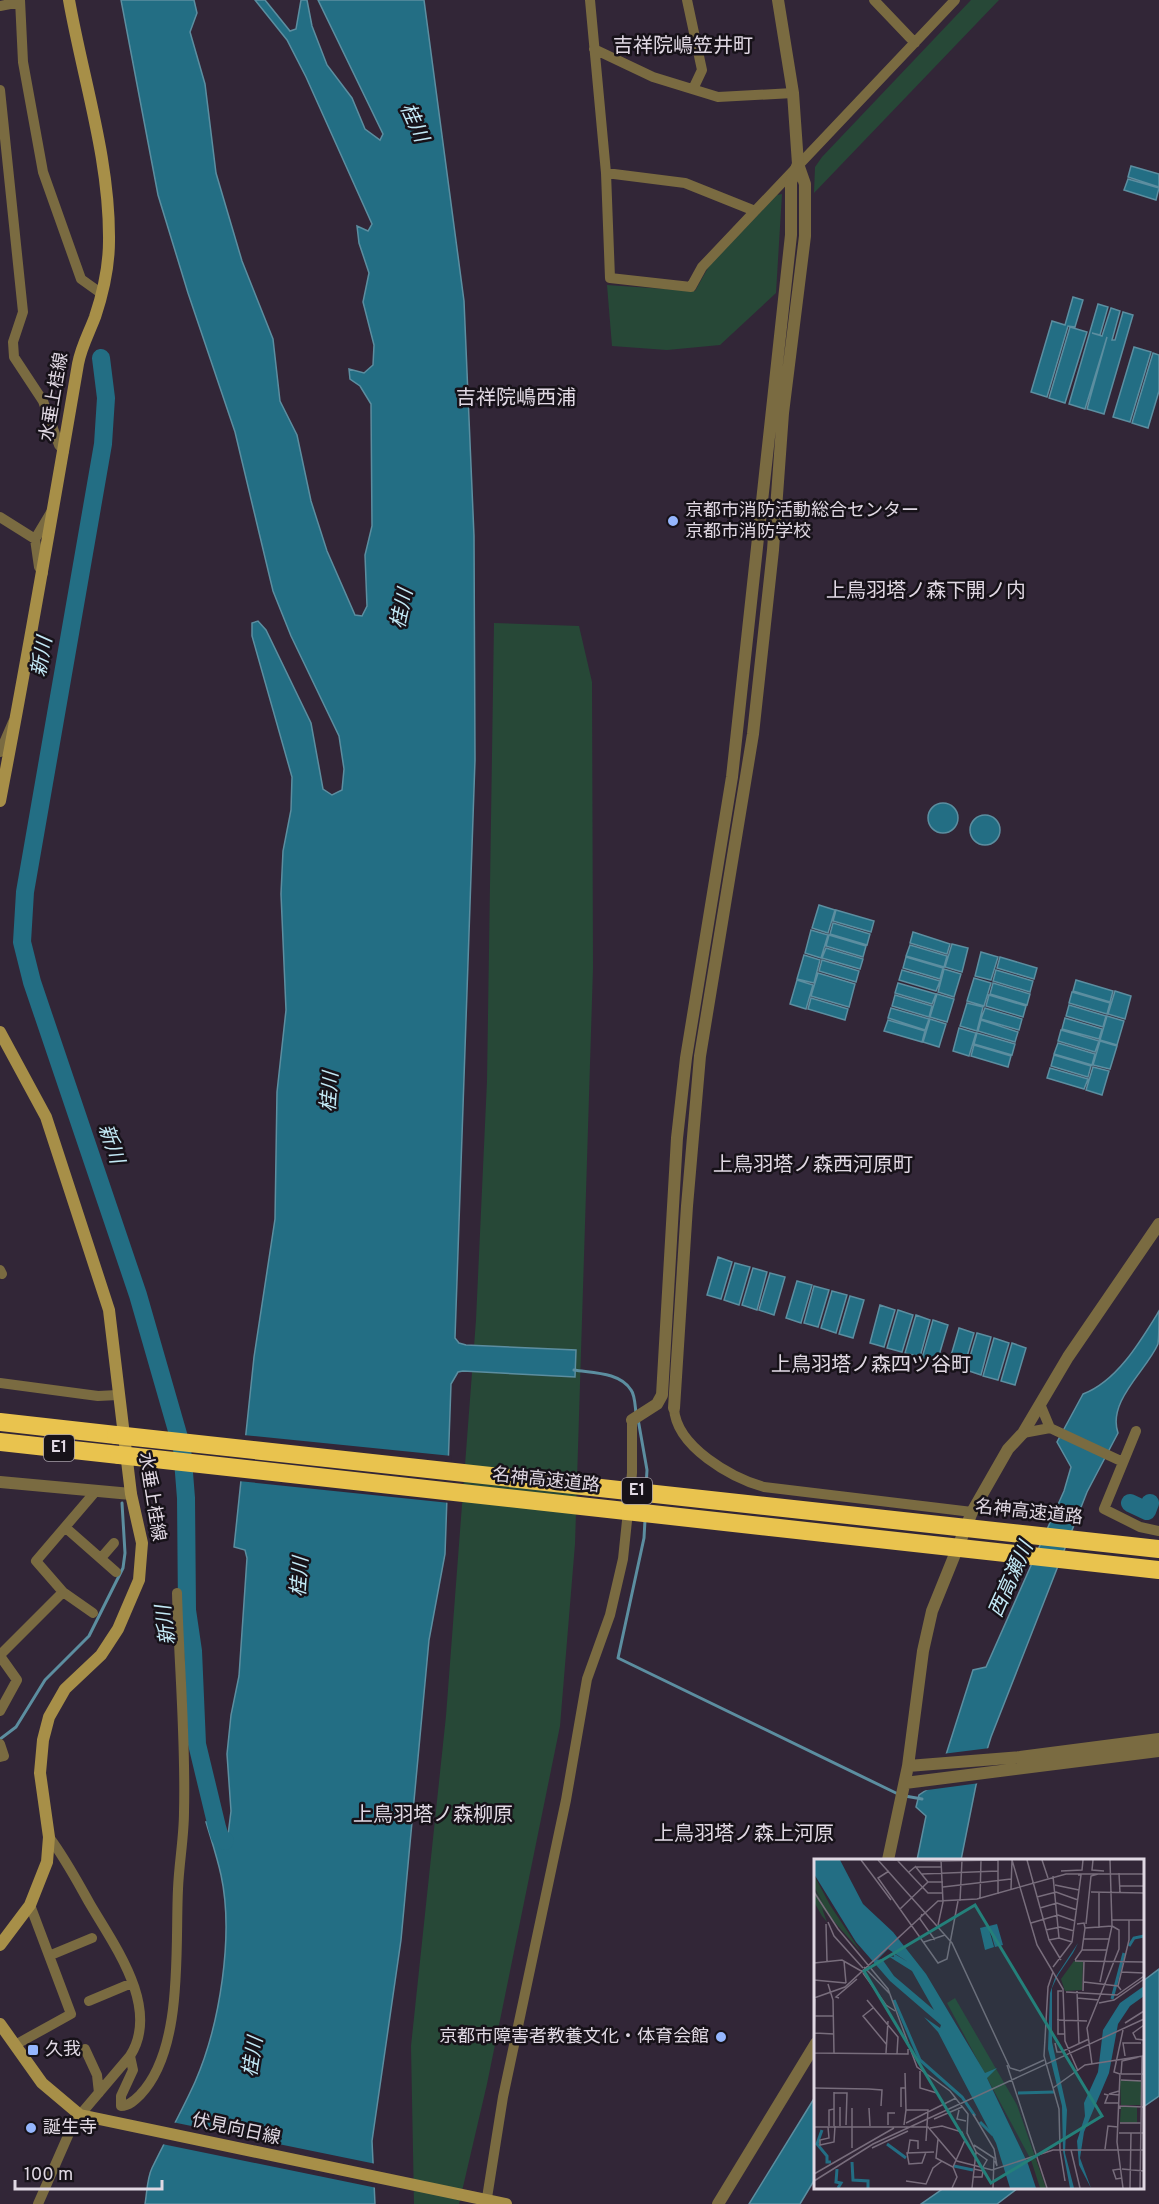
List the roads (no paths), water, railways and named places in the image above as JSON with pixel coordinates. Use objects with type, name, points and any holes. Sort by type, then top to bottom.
[{"type":"highway","name":"名神高速道路","points":[[0,1422],[1159,1549]]},
{"type":"highway","name":"名神高速道路","points":[[0,1442],[1159,1570]]},
{"type":"main road","name":"水垂上桂線","points":[[0,801],[55,507],[79,360],[102,294],[108,262],[109,220],[95,122],[69,0]]},
{"type":"main road","name":"水垂上桂線","points":[[0,1032],[46,1117],[109,1310],[131,1494],[142,1543],[142,1568],[136,1593],[111,1642],[101,1656],[75,1678],[49,1717],[43,1740],[41,1785],[49,1838],[47,1862],[30,1905],[0,1945]]},
{"type":"main road","name":"伏見向日線","points":[[0,2024],[42,2084],[86,2117],[506,2204]]},
{"type":"street","points":[[590,0],[606,173],[610,278],[691,287],[702,267],[955,0]]},
{"type":"street","points":[[687,0],[702,70],[693,89]]},
{"type":"street","points":[[778,0],[793,93],[798,164],[805,184],[806,236],[783,413],[773,549],[753,734],[700,1056],[687,1206],[674,1416],[691,1441],[710,1461],[743,1481],[764,1487],[972,1512]]},
{"type":"street","points":[[874,0],[915,43]]},
{"type":"street","points":[[0,6],[20,1],[23,62],[43,172],[81,279],[102,294]]},
{"type":"street","points":[[594,49],[653,77],[718,97],[735,98],[793,93]]},
{"type":"street","points":[[0,90],[23,312],[13,342],[14,357],[43,401],[59,445],[64,452]]},
{"type":"street","points":[[485,2201],[503,2097],[566,1800],[587,1679],[617,1587],[627,1529],[632,1463],[632,1420],[657,1404],[662,1395],[677,1138],[702,951],[732,777],[791,235],[791,182],[798,164]]},
{"type":"street","points":[[606,173],[685,183],[755,211]]},
{"type":"street","points":[[43,573],[39,567],[35,539],[55,507]]},
{"type":"street","points":[[0,517],[35,539]]},
{"type":"street","points":[[0,752],[16,717]]},
{"type":"street","points":[[702,951],[716,954]]},
{"type":"street","points":[[888,1859],[908,1766],[923,1651],[933,1611],[972,1512],[991,1474],[1008,1449],[1023,1433],[1135,1255],[1159,1224]]},
{"type":"street","points":[[0,1383],[98,1395],[118,1395]]},
{"type":"street","points":[[1040,1404],[1050,1428]]},
{"type":"street","points":[[1023,1433],[1050,1428],[1123,1462]]},
{"type":"street","points":[[1136,1431],[1104,1509],[1140,1527],[1159,1531]]},
{"type":"street","points":[[0,1482],[131,1494]]},
{"type":"street","points":[[93,1613],[63,1592],[36,1561],[95,1492]]},
{"type":"street","points":[[66,1528],[116,1572]]},
{"type":"street","points":[[101,1558],[114,1543]]},
{"type":"street","points":[[0,1712],[17,1680],[0,1655],[63,1592]]},
{"type":"street","points":[[130,2055],[133,2070],[121,2096],[121,2106],[137,2098],[157,2074],[166,2047],[178,1960],[178,1889],[184,1814],[184,1772],[177,1593]]},
{"type":"street","points":[[905,1783],[1159,1739]]},
{"type":"street","points":[[0,1743],[4,1756],[0,1757]]},
{"type":"street","points":[[908,1766],[1021,1763],[1159,1751]]},
{"type":"street","points":[[37,2202],[99,2092],[137,2045],[139,2027],[139,2007],[132,1983],[115,1947],[49,1838]]},
{"type":"street","points":[[15,2044],[74,2012],[30,1905]]},
{"type":"street","points":[[51,1955],[92,1938]]},
{"type":"street","points":[[88,2001],[132,1983]]},
{"type":"street","points":[[718,2204],[814,2046]]},
{"type":"street","points":[[85,2049],[97,2075],[99,2092]]},
{"type":"water","name":"桂川","points":[[121,0],[194,0],[197,13],[190,32],[205,84],[216,173],[242,261],[273,339],[280,401],[297,435],[311,501],[327,551],[355,615],[362,616],[367,606],[365,555],[372,526],[371,404],[360,386],[350,379],[349,369],[364,373],[373,365],[374,345],[363,302],[369,273],[359,243],[357,226],[368,231],[372,224],[287,40],[255,0],[265,0],[290,31],[296,29],[301,0],[307,0],[312,26],[327,65],[352,98],[365,129],[380,140],[383,134],[318,0],[424,0],[464,301],[474,536],[475,760],[455,1338],[459,1343],[466,1345],[576,1350],[575,1377],[463,1371],[458,1372],[451,1384],[445,1554],[429,1640],[401,1940],[372,2141],[375,2204],[145,2204],[150,2172],[190,2093],[204,2059],[218,2007],[222,1980],[226,1925],[225,1899],[206,1822],[222,1821],[223,1833],[228,1835],[231,1811],[227,1754],[231,1715],[239,1676],[247,1558],[245,1550],[234,1547],[254,1357],[275,1219],[277,1092],[286,1010],[281,894],[283,851],[291,810],[292,777],[252,636],[252,623],[258,621],[266,630],[311,723],[323,789],[332,795],[342,790],[344,769],[339,736],[291,636],[273,591],[235,432],[158,195]]},
{"type":"water","points":[[1131,166],[1159,174],[1159,187],[1128,177]]},
{"type":"water","points":[[1128,179],[1159,188],[1156,200],[1124,190]]},
{"type":"water","points":[[1073,297],[1083,300],[1075,327],[1068,326],[1047,397],[1031,392],[1052,321],[1065,325]]},
{"type":"water","points":[[1098,304],[1108,307],[1100,335],[1092,333],[1102,336],[1111,308],[1120,311],[1112,340],[1115,340],[1123,312],[1133,315],[1104,414],[1087,409],[1107,337],[1085,409],[1069,404]]},
{"type":"water","points":[[1070,327],[1087,332],[1065,403],[1049,398]]},
{"type":"water","points":[[1134,347],[1151,352],[1130,422],[1113,417]]},
{"type":"water","points":[[1153,353],[1159,355],[1159,391],[1148,428],[1132,423]]},
{"type":"water","points":[[943,803],[949,804],[957,812],[957,824],[949,832],[943,833],[937,832],[929,824],[928,818],[929,812],[937,804]]},
{"type":"water","points":[[985,815],[991,816],[999,824],[999,836],[991,844],[985,845],[979,844],[971,836],[970,830],[971,824],[979,816]]},
{"type":"water","points":[[819,905],[835,910],[828,933],[812,928]]},
{"type":"water","points":[[836,910],[874,921],[871,932],[833,921]]},
{"type":"water","points":[[833,923],[870,934],[867,945],[830,934]]},
{"type":"water","points":[[811,930],[828,935],[821,958],[805,953]]},
{"type":"water","points":[[913,932],[950,944],[947,954],[910,943]]},
{"type":"water","points":[[829,935],[866,946],[863,957],[826,946]]},
{"type":"water","points":[[952,944],[968,948],[962,972],[945,967]]},
{"type":"water","points":[[910,945],[947,956],[944,967],[906,956]]},
{"type":"water","points":[[826,948],[863,959],[860,969],[822,958]]},
{"type":"water","points":[[981,952],[998,957],[991,980],[975,976]]},
{"type":"water","points":[[804,955],[820,960],[814,983],[797,979]]},
{"type":"water","points":[[906,957],[943,968],[940,979],[903,968]]},
{"type":"water","points":[[1000,957],[1037,968],[1034,979],[997,968]]},
{"type":"water","points":[[822,960],[859,971],[856,982],[819,971]]},
{"type":"water","points":[[944,969],[961,974],[954,997],[938,992]]},
{"type":"water","points":[[902,970],[940,981],[936,991],[899,980]]},
{"type":"water","points":[[996,970],[1033,981],[1030,992],[993,981]]},
{"type":"water","points":[[818,973],[855,984],[849,1007],[811,996]]},
{"type":"water","points":[[974,978],[991,983],[984,1006],[967,1001]]},
{"type":"water","points":[[797,980],[813,985],[806,1009],[790,1004]]},
{"type":"water","points":[[1076,980],[1113,991],[1110,1002],[1073,991]]},
{"type":"water","points":[[898,983],[936,994],[932,1004],[895,993]]},
{"type":"water","points":[[993,983],[1030,994],[1027,1005],[990,994]]},
{"type":"water","points":[[1115,991],[1131,996],[1125,1019],[1108,1014]]},
{"type":"water","points":[[1072,992],[1110,1003],[1107,1014],[1069,1003]]},
{"type":"water","points":[[937,994],[954,999],[947,1022],[930,1017]]},
{"type":"water","points":[[895,995],[932,1006],[929,1017],[892,1006]]},
{"type":"water","points":[[989,995],[1026,1006],[1023,1017],[986,1006]]},
{"type":"water","points":[[811,998],[848,1009],[845,1020],[808,1009]]},
{"type":"water","points":[[967,1003],[983,1007],[977,1031],[960,1026]]},
{"type":"water","points":[[1069,1005],[1106,1016],[1103,1027],[1066,1016]]},
{"type":"water","points":[[891,1008],[929,1019],[925,1030],[888,1018]]},
{"type":"water","points":[[985,1008],[1022,1019],[1019,1030],[981,1019]]},
{"type":"water","points":[[1107,1016],[1124,1021],[1117,1045],[1100,1040]]},
{"type":"water","points":[[1065,1018],[1102,1029],[1099,1039],[1062,1029]]},
{"type":"water","points":[[930,1019],[946,1024],[939,1047],[923,1042]]},
{"type":"water","points":[[888,1020],[925,1031],[922,1042],[884,1031]]},
{"type":"water","points":[[981,1020],[1018,1032],[1015,1042],[978,1031]]},
{"type":"water","points":[[959,1028],[976,1033],[969,1056],[953,1051]]},
{"type":"water","points":[[1061,1030],[1099,1041],[1095,1052],[1058,1041]]},
{"type":"water","points":[[977,1033],[1015,1044],[1012,1055],[974,1044]]},
{"type":"water","points":[[1100,1041],[1117,1046],[1110,1069],[1093,1065]]},
{"type":"water","points":[[1058,1043],[1095,1054],[1092,1065],[1054,1054]]},
{"type":"water","points":[[974,1045],[1011,1056],[1008,1067],[971,1056]]},
{"type":"water","points":[[1054,1055],[1091,1066],[1088,1077],[1051,1066]]},
{"type":"water","points":[[1093,1067],[1109,1071],[1102,1095],[1086,1090]]},
{"type":"water","points":[[1050,1068],[1088,1079],[1084,1089],[1047,1078]]},
{"type":"water","points":[[718,1257],[732,1262],[721,1299],[707,1295]]},
{"type":"water","points":[[735,1263],[750,1267],[739,1305],[724,1300]]},
{"type":"water","points":[[753,1268],[767,1272],[757,1310],[742,1305]]},
{"type":"water","points":[[770,1273],[785,1277],[774,1315],[759,1310]]},
{"type":"water","points":[[797,1281],[812,1285],[801,1323],[786,1318]]},
{"type":"water","points":[[814,1286],[829,1290],[818,1327],[804,1323]]},
{"type":"water","points":[[832,1291],[847,1295],[836,1333],[821,1328]]},
{"type":"water","points":[[850,1296],[864,1300],[853,1338],[839,1334]]},
{"type":"water","points":[[880,1305],[895,1310],[884,1347],[870,1343]]},
{"type":"water","points":[[898,1310],[913,1315],[902,1352],[887,1348]]},
{"type":"water","points":[[1159,1311],[1158,1344],[1130,1386],[1118,1409],[1116,1421],[1118,1433],[1087,1492],[991,1737],[976,1785],[961,1859],[917,1859],[926,1816],[916,1807],[919,1795],[937,1783],[973,1670],[986,1667],[1064,1491],[1071,1467],[1057,1442],[1083,1394],[1107,1380],[1136,1347]]},
{"type":"water","points":[[916,1315],[930,1320],[920,1357],[905,1353]]},
{"type":"water","points":[[933,1320],[948,1325],[937,1362],[922,1358]]},
{"type":"water","points":[[959,1328],[974,1333],[963,1370],[948,1366]]},
{"type":"water","points":[[977,1333],[991,1337],[981,1375],[966,1370]]},
{"type":"water","points":[[994,1338],[1009,1343],[998,1380],[983,1376]]},
{"type":"water","points":[[1012,1343],[1026,1348],[1015,1385],[1001,1381]]},
{"type":"water","points":[[1159,1969],[1159,2096],[1144,2106],[1144,1980]]},
{"type":"water","points":[[814,2099],[814,2181],[800,2204],[749,2204]]},
{"type":"water","points":[[943,2189],[1017,2189],[997,2204],[921,2204]]},
{"type":"waterway","name":"新川","points":[[101,358],[106,398],[103,444],[25,892],[22,942],[32,982],[138,1295],[182,1448],[186,1498],[187,1610],[193,1651],[197,1744],[217,1827],[220,1837],[225,1841]]},
{"type":"waterway","points":[[574,1370],[605,1374],[626,1384],[632,1392],[636,1413]]},
{"type":"waterway","points":[[638,1419],[647,1470],[646,1487]]},
{"type":"waterway","points":[[0,1739],[16,1727],[45,1680],[89,1636],[123,1568],[125,1553],[122,1503]]},
{"type":"waterway","points":[[1130,1503],[1147,1511],[1150,1503]]},
{"type":"waterway","points":[[645,1520],[644,1538],[618,1658],[898,1794]]},
{"type":"waterway","points":[[905,1796],[922,1799]]},
{"type":"place","name":"京都市消防活動総合センター 京都市消防学校","points":[[673,521]]},
{"type":"place","name":"京都市障害者教養文化・体育会館","points":[[721,2037]]},
{"type":"place","name":"久我","points":[[33,2050]]},
{"type":"place","name":"誕生寺","points":[[31,2128]]},
{"type":"district","name":"吉祥院嶋笠井町","points":[[683,47]]},
{"type":"district","name":"吉祥院嶋西浦","points":[[516,399]]},
{"type":"district","name":"上鳥羽塔ノ森下開ノ内","points":[[926,592]]},
{"type":"district","name":"上鳥羽塔ノ森西河原町","points":[[813,1166]]},
{"type":"district","name":"上鳥羽塔ノ森四ツ谷町","points":[[871,1366]]},
{"type":"district","name":"上鳥羽塔ノ森柳原","points":[[433,1816]]},
{"type":"district","name":"上鳥羽塔ノ森上河原","points":[[744,1835]]},
{"type":"water label","name":"西高瀬川","points":[[1012,1580]]}]
